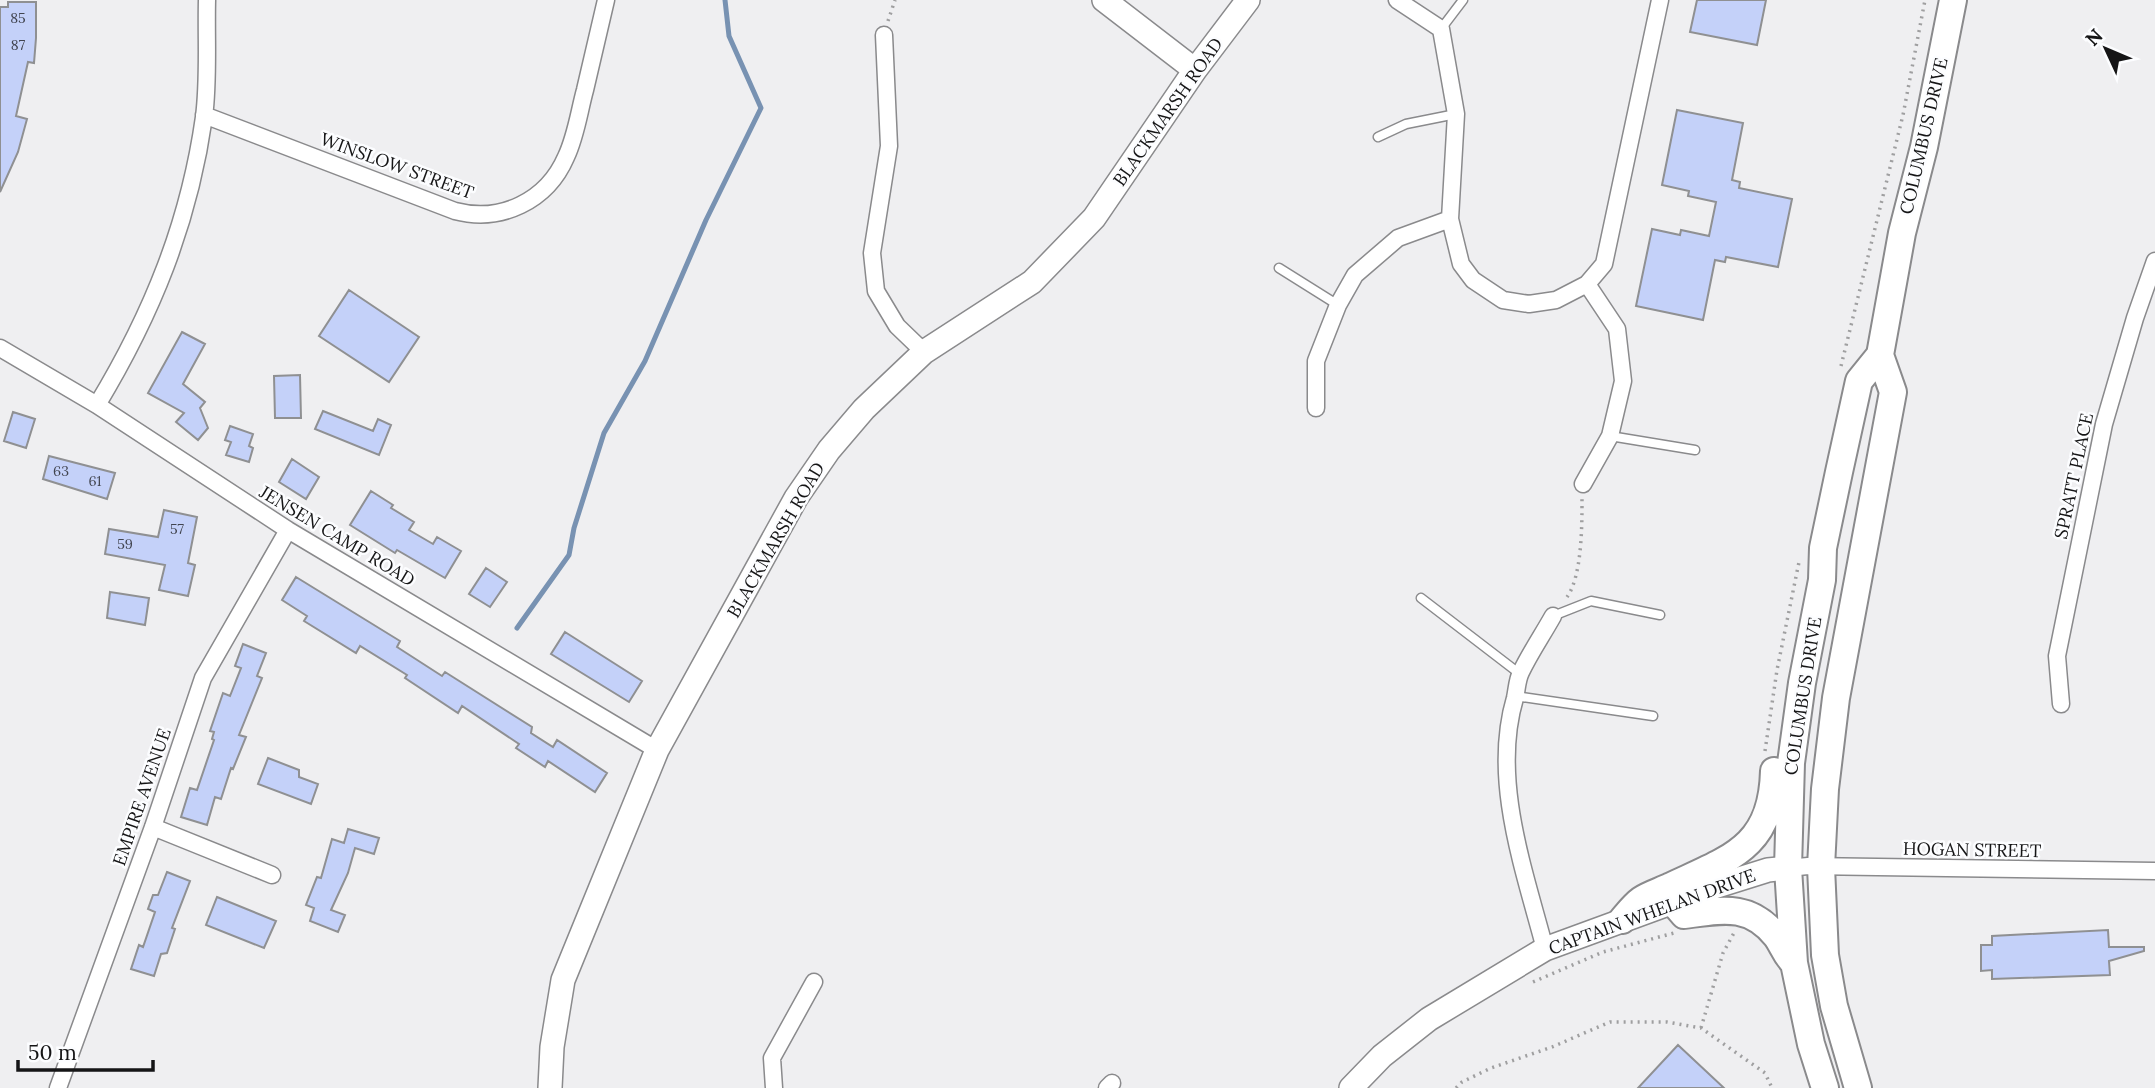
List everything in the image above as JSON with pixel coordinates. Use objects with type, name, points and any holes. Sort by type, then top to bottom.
[{"type":"main road","name":"COLUMBUS DRIVE","points":[[1825,1088],[1811,1044],[1794,963],[1788,868],[1791,763],[1802,683],[1822,580],[1823,548],[1859,381],[1880,355],[1902,233],[1923,147],[1953,0]]},
{"type":"main road","name":"COLUMBUS DRIVE","points":[[1858,1088],[1834,1006],[1825,955],[1821,867],[1828,750],[1893,392],[1880,355]]},
{"type":"main road","points":[[1622,920],[1640,901],[1736,854],[1761,829],[1771,804],[1782,705],[1802,683]]},
{"type":"main road","points":[[1672,901],[1684,915],[1723,910],[1751,915],[1778,938],[1785,955],[1794,963]]},
{"type":"street","points":[[97,405],[145,318],[169,260],[190,194],[204,115],[206,0]]},
{"type":"street","name":"WINSLOW STREET","points":[[204,115],[455,211],[479,215],[507,211],[543,191],[567,156],[606,0]]},
{"type":"street","points":[[1104,0],[1195,71]]},
{"type":"street","name":"BLACKMARSH ROAD","points":[[550,1088],[552,1047],[563,980],[657,750],[796,498],[829,450],[864,409],[925,352],[1032,282],[1094,218],[1195,71],[1248,0]]},
{"type":"street","points":[[1397,0],[1441,29],[1456,114],[1450,219],[1461,264],[1473,281],[1503,300],[1529,304],[1556,300],[1587,284],[1604,264],[1660,0]]},
{"type":"street","points":[[884,35],[889,146],[872,253],[876,291],[897,326],[925,352]]},
{"type":"street","points":[[1316,408],[1316,361],[1338,305],[1356,275],[1398,237],[1450,219]]},
{"type":"street","name":"SPRATT PLACE","points":[[2061,704],[2056,656],[2104,424],[2155,261]]},
{"type":"street","points":[[1583,484],[1610,436],[1623,381],[1617,329],[1587,284]]},
{"type":"street","name":"JENSEN CAMP ROAD","points":[[1,350],[97,405],[288,530],[657,750]]},
{"type":"street","name":"EMPIRE AVENUE","points":[[58,1088],[153,827],[203,678],[288,530]]},
{"type":"street","points":[[1545,949],[1525,874],[1506,781],[1506,735],[1520,674],[1553,616]]},
{"type":"street","points":[[153,827],[272,875]]},
{"type":"street","name":"HOGAN STREET","points":[[1788,868],[2155,871]]},
{"type":"street","name":"CAPTAIN WHELAN DRIVE","points":[[1351,1088],[1382,1056],[1430,1019],[1545,949],[1672,901],[1756,874],[1788,868]]},
{"type":"street","points":[[774,1088],[772,1058],[814,982]]},
{"type":"lane","points":[[1441,29],[1463,0]]},
{"type":"lane","points":[[1378,137],[1406,124],[1456,114]]},
{"type":"lane","points":[[1279,268],[1338,305]]},
{"type":"lane","points":[[1610,436],[1695,450]]},
{"type":"lane","points":[[1421,598],[1520,674]]},
{"type":"lane","points":[[1553,616],[1591,601],[1660,615]]},
{"type":"lane","points":[[1516,696],[1653,716]]},
{"type":"path","points":[[1553,616],[1573,588],[1582,527],[1583,484]]},
{"type":"path","points":[[1701,1028],[1723,953],[1739,924]]},
{"type":"path","points":[[1527,985],[1603,952],[1676,932]]},
{"type":"path","points":[[1456,1088],[1462,1082],[1491,1068],[1610,1022],[1667,1022],[1701,1028],[1765,1073],[1772,1088]]},
{"type":"building","points":[[1697,0],[1766,0],[1757,45],[1690,32]]},
{"type":"building","points":[[8,2],[36,2],[36,38],[34,63],[28,62],[16,116],[27,119],[18,152],[0,192],[0,7],[8,7]]},
{"type":"building","points":[[1677,110],[1743,123],[1732,180],[1740,182],[1739,188],[1792,199],[1778,267],[1726,257],[1725,262],[1715,260],[1703,320],[1636,306],[1652,229],[1680,235],[1681,230],[1709,236],[1716,202],[1688,196],[1689,191],[1662,185]]},
{"type":"building","points":[[349,290],[419,337],[389,382],[319,336]]},
{"type":"building","points":[[182,332],[205,344],[183,384],[205,402],[200,408],[208,428],[198,440],[176,422],[184,413],[148,393]]},
{"type":"building","points":[[300,375],[301,418],[275,418],[274,376]]},
{"type":"building","points":[[323,411],[373,431],[378,419],[391,425],[379,455],[315,429]]},
{"type":"building","points":[[13,412],[35,419],[26,448],[4,441]]},
{"type":"building","points":[[230,426],[253,434],[249,446],[253,448],[249,462],[226,455],[231,442],[225,440]]},
{"type":"building","points":[[49,456],[115,473],[107,499],[43,479]]},
{"type":"building","points":[[292,459],[319,477],[306,499],[279,482]]},
{"type":"building","points":[[371,491],[414,522],[409,530],[433,544],[437,537],[461,551],[445,578],[397,550],[395,553],[350,525]]},
{"type":"building","points":[[164,510],[197,517],[188,563],[195,565],[188,596],[159,590],[165,565],[105,554],[109,529],[158,537]]},
{"type":"building","points":[[486,568],[507,582],[490,607],[469,594]]},
{"type":"building","points":[[296,577],[400,641],[397,647],[442,676],[445,672],[532,727],[531,733],[553,747],[557,740],[607,773],[595,792],[548,761],[545,767],[516,748],[519,744],[462,706],[458,713],[405,678],[407,675],[360,646],[356,653],[304,621],[307,616],[282,600]]},
{"type":"building","points":[[110,592],[149,598],[145,625],[107,618]]},
{"type":"building","points":[[565,632],[642,681],[629,702],[551,654]]},
{"type":"building","points":[[243,644],[266,653],[257,676],[262,678],[239,735],[246,737],[233,769],[231,768],[221,799],[215,797],[207,825],[181,817],[190,788],[197,790],[214,740],[214,732],[210,731],[223,693],[230,696],[241,668],[235,666]]},
{"type":"building","points":[[268,758],[299,770],[299,777],[318,784],[311,804],[258,784]]},
{"type":"building","points":[[348,829],[379,838],[374,854],[355,848],[348,873],[331,910],[345,915],[338,932],[310,921],[314,908],[306,905],[317,877],[321,878],[332,839],[344,843]]},
{"type":"building","points":[[167,872],[190,881],[172,928],[175,929],[167,953],[161,954],[154,976],[131,969],[139,945],[143,947],[155,912],[148,909],[153,895],[158,895]]},
{"type":"building","points":[[217,897],[276,921],[264,948],[206,925]]},
{"type":"building","points":[[2108,930],[2109,947],[2144,947],[2144,951],[2109,961],[2110,975],[1992,979],[1992,970],[1981,971],[1981,945],[1992,945],[1992,936]]},
{"type":"building","points":[[1678,1045],[1724,1088],[1638,1088]]},
{"type":"waterway","points":[[517,628],[569,555],[574,528],[604,433],[645,361],[706,220],[761,108],[729,36],[725,0]]}]
